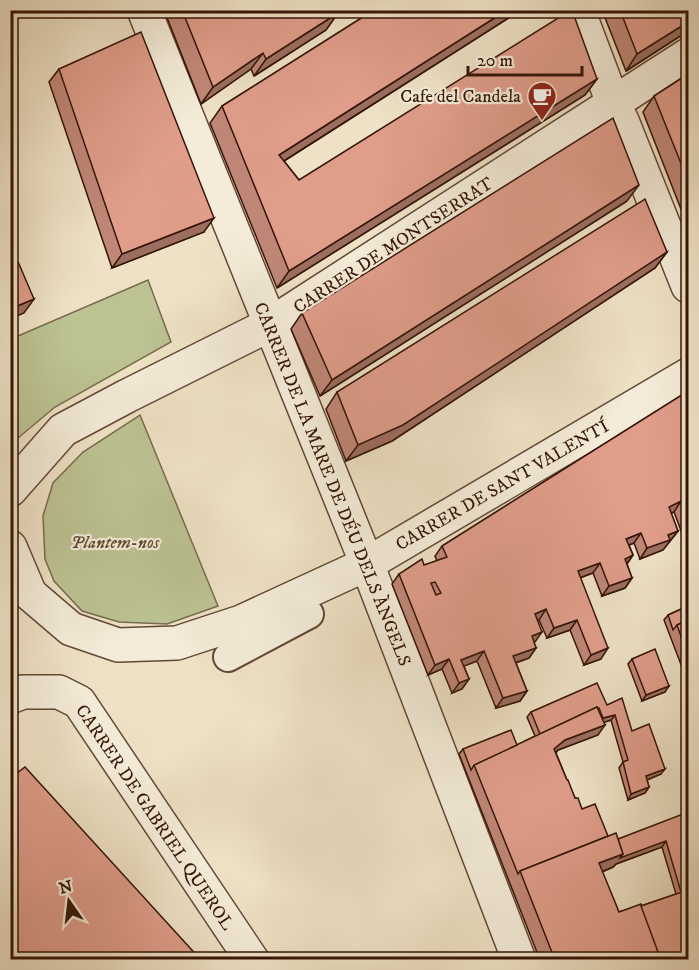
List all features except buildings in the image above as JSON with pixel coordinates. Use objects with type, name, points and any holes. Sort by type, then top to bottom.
[{"type":"street","name":"CARRER DE LA MARE DE DÉU DELS ÀNGELS","points":[[144,10],[367,564],[519,960]]},
{"type":"street","points":[[579,10],[613,104],[622,121],[688,286]]},
{"type":"street","name":"CARRER DE MONTSERRAT","points":[[10,490],[63,430],[269,325],[688,55]]},
{"type":"street","name":"CARRER DE SANT VALENTÍ","points":[[10,547],[30,594],[71,629],[118,645],[177,643],[241,622],[367,564],[688,375]]},
{"type":"street","points":[[228,657],[309,614]]},
{"type":"street","name":"CARRER DE GABRIEL QUEROL","points":[[10,696],[22,692],[59,692],[79,702],[252,960]]},
{"type":"green space","points":[[148,280],[171,342],[55,407],[11,444],[11,339]]},
{"type":"green space","name":"Plantem-nos","points":[[140,415],[218,606],[167,624],[119,622],[82,611],[54,581],[45,559],[43,516],[53,483],[83,452]]},
{"type":"place","name":"Cafe del Candela","points":[[542,122]]}]
